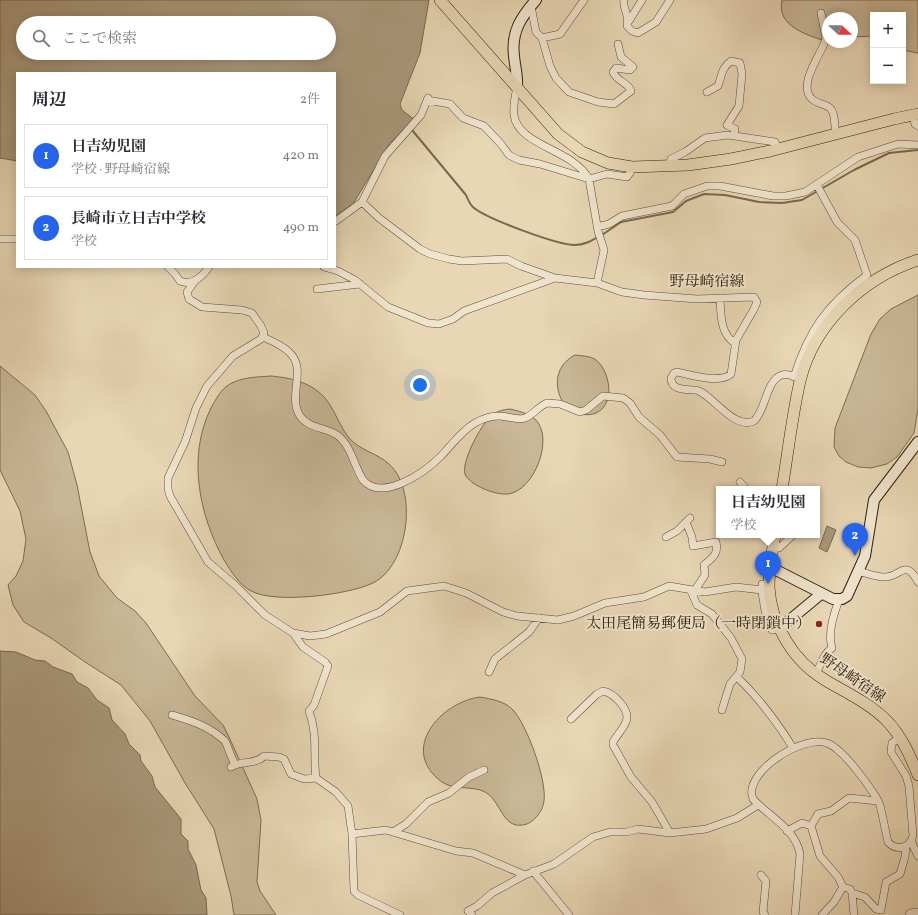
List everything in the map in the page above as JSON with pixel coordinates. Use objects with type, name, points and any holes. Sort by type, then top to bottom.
[{"type":"main road","points":[[440,0],[565,141],[599,161],[632,167],[688,165],[731,159],[916,115]]},
{"type":"main road","points":[[782,486],[797,377],[812,349],[838,311],[871,282],[887,272],[918,260]]},
{"type":"main road","name":"野母崎宿線","points":[[775,538],[770,567],[769,586],[771,605],[780,628],[791,649],[803,663],[816,673],[878,713],[900,737],[918,775]]},
{"type":"street","points":[[542,38],[560,34],[584,0]]},
{"type":"street","points":[[624,0],[624,5],[627,10],[629,29],[641,33],[656,22],[670,0]]},
{"type":"street","points":[[628,21],[642,0]]},
{"type":"street","points":[[533,3],[519,21],[514,34],[514,111],[518,126],[532,139],[558,152],[575,163],[586,173],[589,179],[598,229],[604,250],[597,283]]},
{"type":"street","points":[[533,3],[536,32],[542,38],[550,66],[569,92],[602,103],[617,103],[631,91],[629,86],[617,79],[613,72],[616,68],[630,70],[633,67],[621,57],[618,44]]},
{"type":"street","points":[[822,48],[807,83],[808,92],[813,100],[831,108],[833,112],[836,134]]},
{"type":"street","points":[[707,92],[718,86],[722,70],[726,65],[735,61],[740,63],[742,74],[739,106],[727,124],[735,129],[734,135]]},
{"type":"street","points":[[336,221],[362,202],[385,156],[421,115],[427,99],[450,104],[463,118],[484,126],[509,155],[519,160],[540,164],[589,179],[607,174],[627,177],[632,167]]},
{"type":"street","points":[[916,115],[915,124],[918,126]]},
{"type":"street","points":[[669,166],[671,159],[685,152],[705,138],[734,135],[775,142],[778,149]]},
{"type":"street","points":[[598,229],[622,216],[672,206],[684,194],[707,186],[720,186],[773,196],[786,196],[804,192],[818,185],[858,157],[898,144],[918,145]]},
{"type":"street","points":[[797,377],[810,336],[827,310],[840,296],[868,275],[855,240],[837,222],[818,185]]},
{"type":"street","points":[[362,202],[409,242],[430,254],[462,261],[507,259],[521,266],[555,278]]},
{"type":"street","points":[[0,239],[16,239]]},
{"type":"street","points":[[169,268],[176,274],[180,281],[195,281]]},
{"type":"street","points":[[208,268],[195,281],[187,292],[188,299],[202,307],[242,310],[252,313],[261,326],[264,333],[263,337]]},
{"type":"street","points":[[327,268],[348,276],[388,307],[428,323],[439,324],[464,311],[555,278]]},
{"type":"street","name":"野母崎宿線","points":[[555,278],[597,283],[622,292],[644,295],[720,299],[751,296],[757,302],[735,343],[733,371],[728,377],[698,377],[676,372],[671,378],[672,385],[678,388],[701,391],[728,415],[752,422],[758,416],[774,380],[782,375],[797,377]]},
{"type":"street","points":[[317,289],[360,284]]},
{"type":"street","points":[[720,299],[723,326],[730,341],[735,343]]},
{"type":"street","points":[[263,337],[286,349],[296,361],[297,375],[295,398],[299,415],[308,424],[338,436],[346,445],[363,480],[375,489],[392,486],[408,480],[439,458],[467,429],[486,417],[494,416],[524,419],[548,403],[560,404],[580,412],[604,396],[620,396],[627,399],[639,417],[660,435],[677,457],[710,459],[722,462]]},
{"type":"street","points":[[263,337],[233,356],[207,386],[196,408],[185,442],[168,478],[168,489],[177,509],[208,562],[235,585],[261,612],[293,633],[303,647],[326,662],[328,666],[314,706],[309,711],[315,726],[314,764],[316,778]]},
{"type":"street","points":[[770,567],[821,594],[839,600],[847,596],[868,544],[874,500],[918,442]]},
{"type":"street","points":[[740,482],[743,486]]},
{"type":"street","points":[[666,538],[677,531],[688,520],[693,546],[716,542],[716,554],[704,566],[705,575],[693,590]]},
{"type":"street","points":[[773,548],[779,548],[790,538]]},
{"type":"street","points":[[858,571],[885,577],[901,570],[910,570],[918,582]]},
{"type":"street","points":[[293,633],[310,636],[326,634],[380,612],[407,591],[444,586],[466,593],[503,612],[558,620],[574,616],[605,603],[644,597],[669,586],[705,592],[736,587],[762,587],[769,624],[772,630],[780,628],[821,594]]},
{"type":"street","points":[[693,590],[697,605],[712,614],[739,652],[743,664],[737,677],[730,684],[722,710]]},
{"type":"street","points":[[816,673],[820,667],[824,654],[832,648],[830,642],[831,628],[839,600]]},
{"type":"street","points":[[489,672],[495,659],[529,632],[538,618]]},
{"type":"street","points":[[737,677],[749,689],[781,729],[793,748]]},
{"type":"street","points":[[571,719],[597,694],[603,691],[618,699],[627,719],[613,742],[613,745],[630,777],[652,802],[670,833]]},
{"type":"street","points":[[172,715],[201,724],[226,742],[233,765],[260,760],[264,756],[279,756],[284,759],[291,774],[304,779],[316,778],[344,800],[349,812],[352,834],[354,891],[358,895],[400,915]]},
{"type":"street","points":[[852,893],[865,897],[873,907],[882,912],[886,882],[900,874],[913,836],[906,776],[891,752],[892,743],[900,737]]},
{"type":"street","points":[[795,915],[800,854],[796,840],[758,805],[751,795],[752,785],[769,765],[793,748],[816,741],[830,744],[842,754],[878,801],[888,842],[893,847],[909,844]]},
{"type":"street","points":[[393,832],[406,824],[428,802],[449,793],[469,777],[484,770]]},
{"type":"street","points":[[854,915],[852,893],[850,889],[843,887],[838,877],[820,856],[811,826],[818,814],[831,811],[849,798],[878,801]]},
{"type":"street","points":[[472,915],[468,911],[477,906],[492,893],[533,871],[554,864],[593,837],[610,832],[627,832],[638,829],[670,833],[706,829],[737,818],[758,805]]},
{"type":"street","points":[[787,831],[802,823],[811,826]]},
{"type":"street","points":[[352,834],[386,830],[456,851],[473,853],[525,875]]},
{"type":"street","points":[[909,844],[918,856]]},
{"type":"street","points":[[533,871],[569,915]]},
{"type":"street","points":[[761,876],[766,881],[763,912],[765,915]]},
{"type":"street","points":[[822,915],[838,897],[843,887]]},
{"type":"street","points":[[909,915],[910,913],[918,912]]},
{"type":"shaded area","points":[[0,0],[429,0],[420,53],[400,104],[402,110],[415,120],[390,143],[353,204],[336,215],[336,72],[16,72],[16,161],[0,158]]},
{"type":"shaded area","points":[[782,0],[918,0],[918,53],[906,51],[906,12],[870,12],[870,36],[858,37],[858,12],[822,12],[822,40],[803,33],[795,28],[784,17],[781,9]]},
{"type":"shaded area","points":[[918,295],[918,409],[914,433],[897,457],[887,464],[871,468],[858,467],[846,462],[839,456],[834,447],[835,428],[871,334],[880,319],[891,309]]},
{"type":"shaded area","points":[[575,355],[589,357],[596,360],[605,372],[609,387],[606,402],[602,409],[593,414],[589,415],[569,411],[560,396],[557,381],[559,373],[567,360]]},
{"type":"shaded area","points":[[0,366],[35,395],[46,411],[68,452],[77,485],[90,552],[99,576],[117,598],[135,611],[146,623],[195,696],[223,725],[257,799],[261,820],[257,882],[260,891],[276,915],[234,915],[231,896],[214,829],[185,783],[150,721],[121,685],[51,638],[24,622],[13,605],[8,585],[16,576],[23,561],[26,539],[20,511],[0,470]]},
{"type":"shaded area","points":[[271,376],[288,378],[304,383],[319,392],[330,405],[349,438],[359,446],[384,460],[398,476],[404,492],[406,509],[405,527],[401,545],[394,561],[385,574],[373,583],[347,591],[312,596],[277,597],[262,595],[251,591],[239,581],[232,573],[215,543],[208,524],[199,485],[199,446],[204,426],[215,401],[221,391],[227,386],[245,379]]},
{"type":"shaded area","points":[[510,409],[520,411],[535,419],[541,428],[543,438],[542,450],[539,462],[526,484],[517,491],[508,494],[499,494],[473,483],[467,478],[465,468],[466,461],[477,435],[486,421],[497,412]]},
{"type":"shaded area","points":[[827,526],[836,530],[827,552],[819,548]]},
{"type":"shaded area","points":[[0,651],[16,652],[35,660],[45,661],[53,667],[72,674],[77,682],[88,688],[97,700],[109,708],[112,720],[125,734],[129,744],[140,755],[141,761],[152,776],[155,787],[181,819],[181,834],[188,841],[188,849],[196,865],[201,890],[206,898],[207,915],[0,915]]},
{"type":"shaded area","points":[[480,697],[502,702],[513,710],[524,728],[535,753],[542,780],[544,801],[538,814],[527,824],[512,824],[507,820],[491,796],[485,792],[447,785],[442,782],[429,769],[424,756],[424,742],[430,729],[439,718],[451,708],[465,701]]},
{"type":"waterway","points":[[412,130],[466,195],[471,205],[482,213],[523,231],[566,244],[581,244],[598,237]]},
{"type":"waterway","points":[[602,235],[621,222],[673,212],[686,201],[704,194],[725,195],[759,202],[782,203],[802,200],[854,170],[889,153],[918,150]]},
{"type":"place","name":"長崎市立日吉中学校","points":[[855,556]]},
{"type":"place","name":"日吉幼児園","points":[[768,584]]},
{"type":"place","name":"太田尾簡易郵便局（一時閉鎖中）","points":[[819,624]]}]
